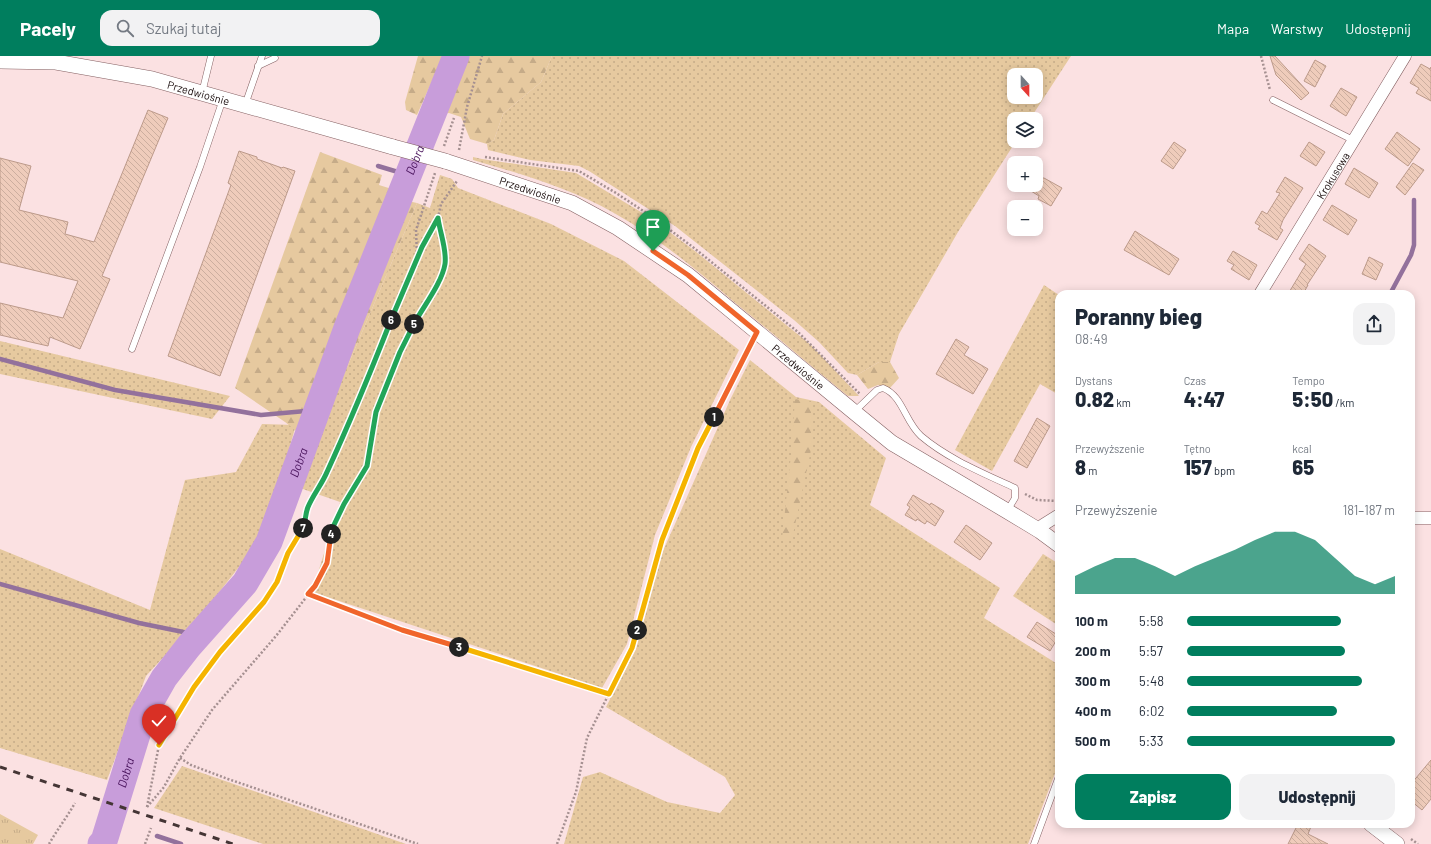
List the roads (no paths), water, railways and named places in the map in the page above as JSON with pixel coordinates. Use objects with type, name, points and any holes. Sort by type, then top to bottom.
[{"type":"street","name":"Krokusowa","points":[[1262,290],[1405,56]]},
{"type":"street","name":"Przedwiośnie","points":[[0,61],[56,62],[152,79],[451,163],[572,203],[618,228],[688,275],[892,443],[1055,541]]},
{"type":"street","points":[[1040,531],[1043,526],[1055,518]]},
{"type":"street","points":[[1415,518],[1431,518]]},
{"type":"street","points":[[1376,828],[1397,844]]},
{"type":"lane","points":[[202,93],[211,56]]},
{"type":"lane","points":[[245,105],[262,56]]},
{"type":"lane","points":[[258,66],[275,58]]},
{"type":"lane","points":[[132,349],[200,166],[223,99]]},
{"type":"lane","points":[[1273,100],[1353,140]]},
{"type":"lane","points":[[854,412],[877,390],[883,388],[890,391],[896,398],[911,426],[935,447],[961,462],[1015,488],[1015,498],[1007,511]]},
{"type":"lane","points":[[1034,844],[1055,787]]},
{"type":"waterway","name":"Dobra","points":[[101,844],[104,841],[143,715],[164,678],[189,646],[245,583],[269,542],[347,328],[456,56]]},
{"type":"waterway","points":[[378,166],[408,175]]},
{"type":"waterway","points":[[1392,290],[1411,255],[1414,245],[1414,200]]},
{"type":"waterway","points":[[0,359],[115,390],[261,415],[317,410]]},
{"type":"waterway","points":[[0,584],[139,623],[198,635]]},
{"type":"waterway","points":[[157,836],[181,844]]},
{"type":"railway","points":[[0,767],[233,844]]}]
